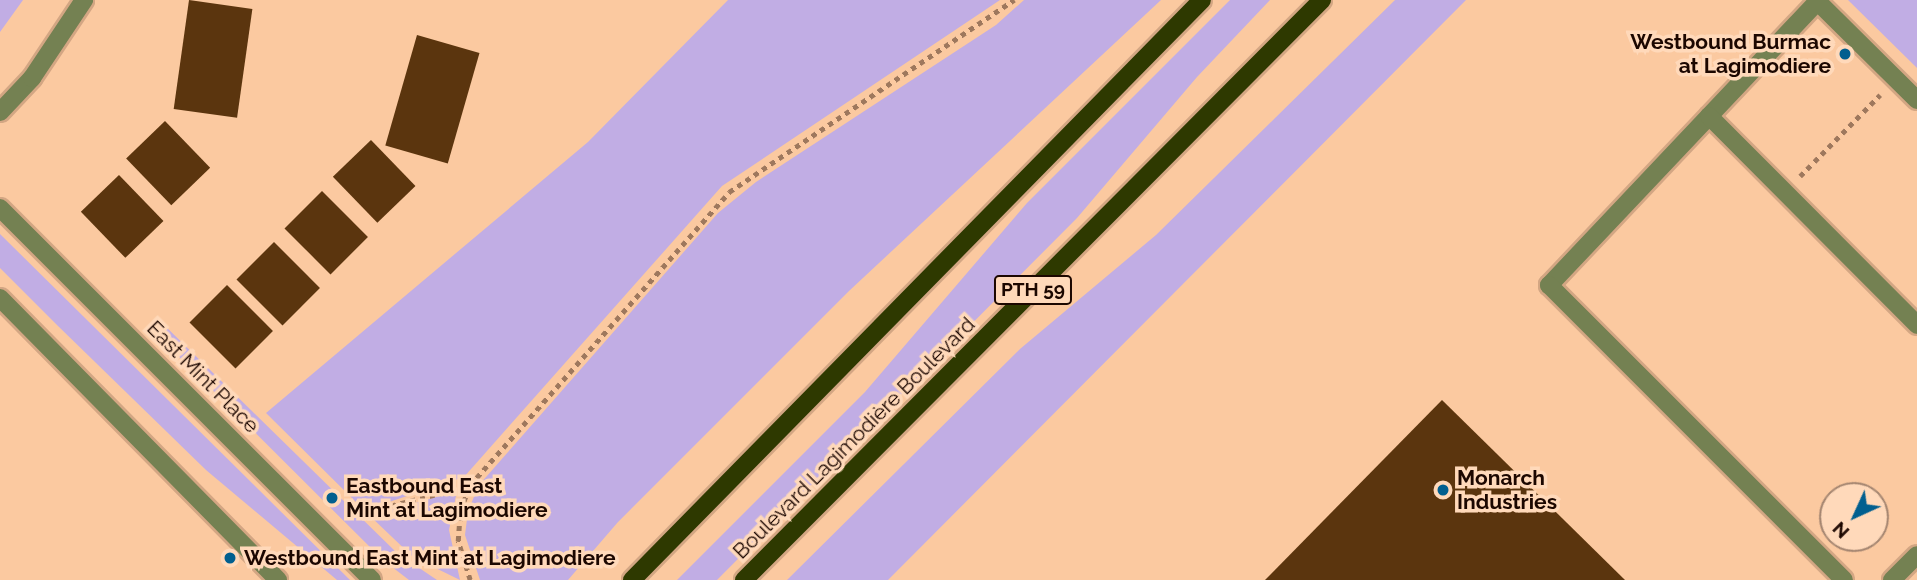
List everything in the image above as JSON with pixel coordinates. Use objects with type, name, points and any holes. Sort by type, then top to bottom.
[{"type":"main road","points":[[632,580],[1202,0]]},
{"type":"main road","name":"Boulevard Lagimodière Boulevard","points":[[744,580],[1321,0]]},
{"type":"street","points":[[0,112],[32,78],[84,0]]},
{"type":"street","points":[[1844,580],[1549,285],[1816,1],[1917,100]]},
{"type":"street","points":[[1709,116],[1917,325]]},
{"type":"street","name":"East Mint Place","points":[[0,208],[372,580]]},
{"type":"street","points":[[0,298],[278,580]]},
{"type":"street","points":[[1892,580],[1917,555]]},
{"type":"path","points":[[470,580],[458,541],[460,511],[470,485],[729,192],[1014,0]]},
{"type":"path","points":[[1785,192],[1895,79]]},
{"type":"path","points":[[362,513],[470,485]]},
{"type":"shaded area","points":[[0,0],[23,0],[0,32]]},
{"type":"shaded area","points":[[728,0],[1000,0],[722,186],[464,477],[380,505],[358,504],[266,413],[588,142]]},
{"type":"shaded area","points":[[1024,0],[1161,0],[849,291],[618,522],[568,580],[480,580],[465,535],[468,511],[479,485],[718,213],[756,182],[996,25]]},
{"type":"shaded area","points":[[1230,0],[1270,0],[1197,77],[1077,218],[717,580],[677,580],[865,392],[1027,203]]},
{"type":"shaded area","points":[[1395,0],[1466,0],[888,580],[787,580],[1020,349],[1156,235]]},
{"type":"shaded area","points":[[1848,0],[1917,0],[1917,68]]},
{"type":"shaded area","points":[[0,234],[350,580],[337,580],[206,470],[57,325],[0,268]]},
{"type":"shaded area","points":[[161,322],[397,553],[437,580],[409,580],[383,560],[176,354],[160,333]]},
{"type":"shaded area","points":[[457,491],[449,530],[460,580],[413,557],[370,516]]},
{"type":"building","points":[[189,0],[252,9],[237,118],[174,109]]},
{"type":"building","points":[[417,35],[479,53],[448,163],[385,146]]},
{"type":"building","points":[[165,121],[210,168],[171,205],[126,159]]},
{"type":"building","points":[[371,140],[415,186],[377,223],[333,177]]},
{"type":"building","points":[[119,175],[163,221],[125,258],[81,212]]},
{"type":"building","points":[[322,191],[368,237],[330,274],[285,228]]},
{"type":"building","points":[[274,242],[320,288],[282,325],[237,279]]},
{"type":"building","points":[[227,285],[273,331],[235,368],[190,322]]},
{"type":"building","name":"Monarch Industries","points":[[1442,400],[1625,580],[1265,580]]},
{"type":"place","name":"Westbound Burmac at Lagimodiere","points":[[1845,54]]},
{"type":"place","name":"Monarch Industries","points":[[1443,490]]},
{"type":"place","name":"Eastbound East Mint at Lagimodiere","points":[[332,498]]},
{"type":"place","name":"Westbound East Mint at Lagimodiere","points":[[230,558]]}]
